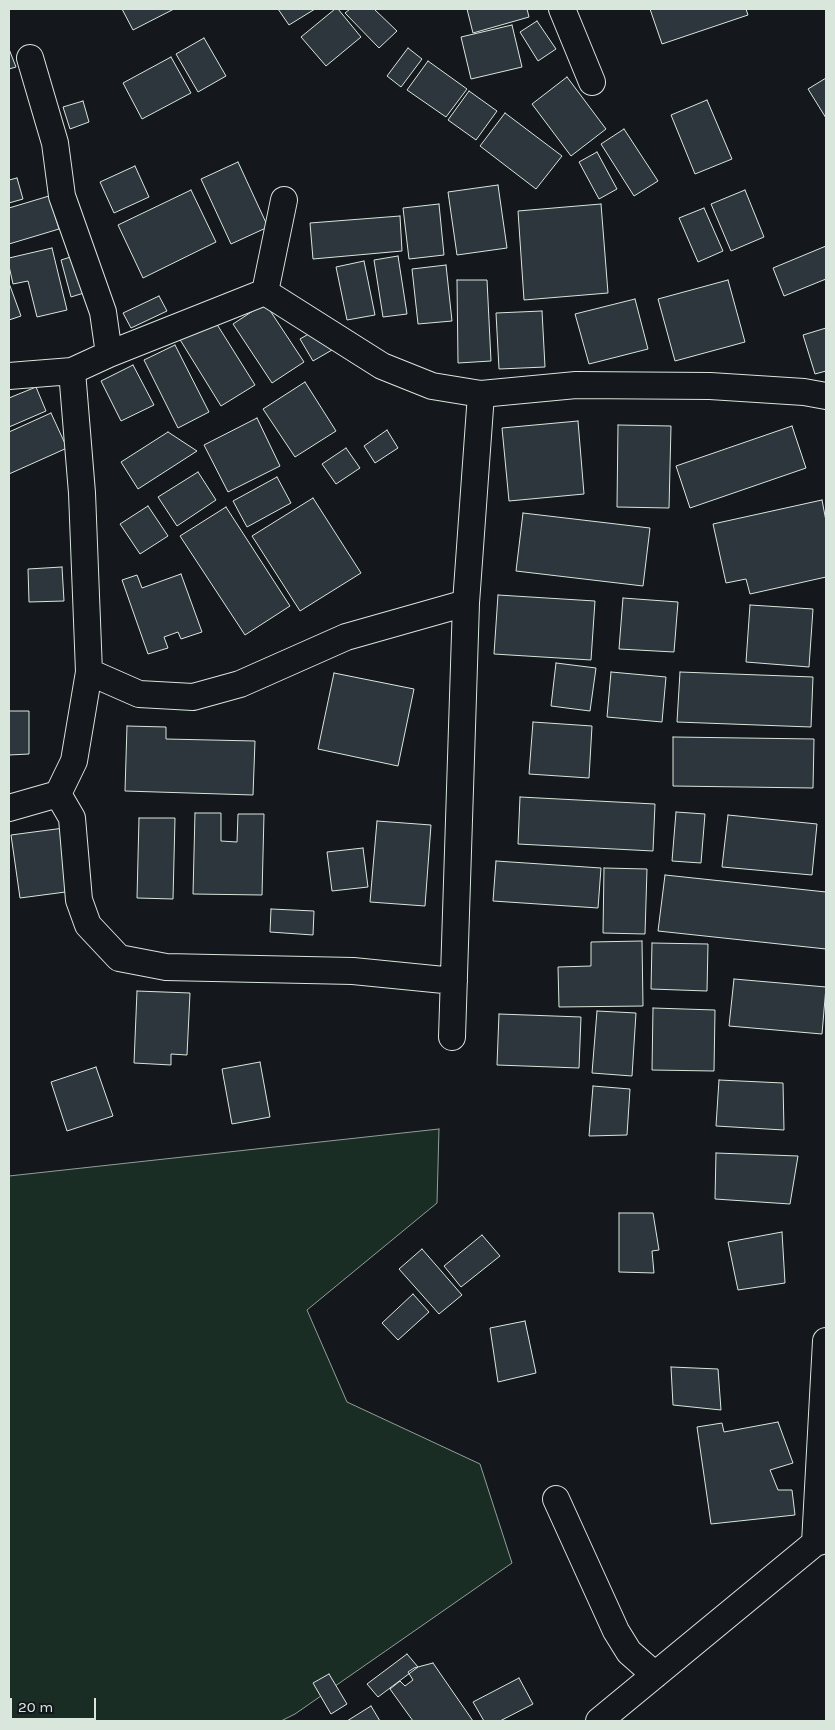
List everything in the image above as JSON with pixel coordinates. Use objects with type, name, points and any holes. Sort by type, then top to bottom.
[{"type":"street","points":[[562,9],[592,82]]},
{"type":"street","points":[[30,58],[55,143],[62,196],[103,312],[109,354]]},
{"type":"street","points":[[265,292],[284,200]]},
{"type":"street","points":[[9,376],[72,371],[109,354],[265,292]]},
{"type":"street","points":[[265,292],[382,366],[432,386],[481,394],[576,385],[710,386],[804,392],[826,396]]},
{"type":"street","points":[[9,808],[58,794],[74,761],[89,672],[82,493],[72,371]]},
{"type":"street","points":[[452,1037],[466,603],[481,394]]},
{"type":"street","points":[[89,672],[139,694],[193,697],[240,684],[346,637],[466,603]]},
{"type":"street","points":[[58,794],[72,818],[79,900],[88,925],[119,958],[166,967],[353,971],[454,981]]},
{"type":"street","points":[[599,1721],[821,1541],[826,1340]]},
{"type":"street","points":[[556,1499],[616,1631],[629,1652],[655,1675]]},
{"type":"green space","points":[[439,1129],[437,1203],[307,1310],[347,1402],[480,1464],[512,1563],[295,1714],[281,1721],[9,1721],[9,1176]]},
{"type":"building","points":[[122,9],[174,9],[133,30]]},
{"type":"building","points":[[278,9],[315,9],[289,25]]},
{"type":"building","points":[[335,9],[338,9],[361,37],[326,66],[301,37]]},
{"type":"building","points":[[350,9],[374,9],[397,31],[379,48],[345,13]]},
{"type":"building","points":[[467,9],[527,9],[529,17],[473,33]]},
{"type":"building","points":[[650,9],[746,9],[748,15],[662,44]]},
{"type":"building","points":[[537,21],[556,49],[538,61],[520,32]]},
{"type":"building","points":[[512,25],[522,67],[471,79],[461,37]]},
{"type":"building","points":[[204,38],[226,76],[198,92],[176,54]]},
{"type":"building","points":[[408,48],[422,59],[401,87],[387,76]]},
{"type":"building","points":[[9,49],[16,67],[9,69]]},
{"type":"building","points":[[171,57],[191,93],[142,119],[123,83]]},
{"type":"building","points":[[428,61],[467,89],[446,117],[407,90]]},
{"type":"building","points":[[567,77],[606,129],[571,156],[532,104]]},
{"type":"building","points":[[826,78],[826,118],[808,89]]},
{"type":"building","points":[[469,91],[497,111],[476,140],[448,120]]},
{"type":"building","points":[[707,100],[732,159],[695,174],[671,115]]},
{"type":"building","points":[[83,101],[89,122],[70,129],[63,107]]},
{"type":"building","points":[[505,113],[562,156],[536,189],[480,146]]},
{"type":"building","points":[[624,129],[658,181],[634,196],[601,144]]},
{"type":"building","points":[[597,152],[617,189],[599,199],[579,162]]},
{"type":"building","points":[[238,162],[268,227],[231,244],[201,179]]},
{"type":"building","points":[[135,166],[149,197],[114,213],[100,182]]},
{"type":"building","points":[[17,178],[23,199],[9,203],[9,180]]},
{"type":"building","points":[[498,185],[507,248],[457,255],[448,192]]},
{"type":"building","points":[[191,190],[216,242],[143,278],[118,225]]},
{"type":"building","points":[[745,190],[764,237],[731,251],[711,204]]},
{"type":"building","points":[[49,196],[59,229],[9,244],[9,208]]},
{"type":"building","points":[[439,204],[444,255],[409,259],[403,208]]},
{"type":"building","points":[[601,204],[608,293],[524,300],[518,211]]},
{"type":"building","points":[[704,208],[723,251],[698,262],[679,218]]},
{"type":"building","points":[[400,216],[402,251],[313,259],[310,223]]},
{"type":"building","points":[[826,246],[826,279],[784,296],[773,268]]},
{"type":"building","points":[[52,248],[67,310],[37,317],[28,281],[13,284],[9,258]]},
{"type":"building","points":[[77,255],[87,292],[71,297],[61,260]]},
{"type":"building","points":[[398,256],[407,314],[383,317],[374,260]]},
{"type":"building","points":[[364,261],[375,315],[347,320],[336,267]]},
{"type":"building","points":[[446,265],[452,321],[418,324],[412,269]]},
{"type":"building","points":[[457,280],[487,280],[491,361],[458,363]]},
{"type":"building","points":[[728,280],[745,342],[675,361],[658,299]]},
{"type":"building","points":[[9,283],[21,316],[9,320]]},
{"type":"building","points":[[159,296],[167,311],[131,328],[123,313]]},
{"type":"building","points":[[635,299],[648,349],[589,364],[575,314]]},
{"type":"building","points":[[265,303],[304,362],[272,383],[233,324]]},
{"type":"building","points":[[542,311],[545,367],[499,369],[496,313]]},
{"type":"building","points":[[213,318],[255,385],[221,406],[179,338]]},
{"type":"building","points":[[319,328],[332,350],[313,361],[300,339]]},
{"type":"building","points":[[826,328],[826,371],[815,374],[803,335]]},
{"type":"building","points":[[175,345],[209,412],[178,428],[144,360]]},
{"type":"building","points":[[133,365],[154,405],[121,421],[101,381]]},
{"type":"building","points":[[305,382],[336,431],[295,457],[263,409]]},
{"type":"building","points":[[36,387],[46,411],[9,427],[9,398]]},
{"type":"building","points":[[51,413],[67,448],[9,474],[9,432]]},
{"type":"building","points":[[257,418],[280,466],[228,492],[204,445]]},
{"type":"building","points":[[578,421],[584,494],[509,501],[502,428]]},
{"type":"building","points":[[618,425],[671,426],[669,508],[617,507]]},
{"type":"building","points":[[792,426],[806,468],[690,508],[676,466]]},
{"type":"building","points":[[387,430],[398,448],[375,463],[364,446]]},
{"type":"building","points":[[168,432],[197,451],[138,489],[121,462]]},
{"type":"building","points":[[346,448],[360,468],[336,484],[322,464]]},
{"type":"building","points":[[198,472],[216,500],[177,526],[158,497]]},
{"type":"building","points":[[277,477],[291,503],[247,527],[233,501]]},
{"type":"building","points":[[313,498],[361,573],[300,611],[252,536]]},
{"type":"building","points":[[822,500],[826,521],[826,577],[750,594],[746,579],[726,583],[713,524]]},
{"type":"building","points":[[148,506],[168,536],[140,554],[120,524]]},
{"type":"building","points":[[226,507],[290,606],[245,635],[180,536]]},
{"type":"building","points":[[523,513],[650,528],[643,586],[516,571]]},
{"type":"building","points":[[62,567],[64,601],[29,602],[28,569]]},
{"type":"building","points":[[181,574],[202,632],[181,639],[178,632],[164,637],[168,648],[148,654],[122,580],[137,575],[142,588]]},
{"type":"building","points":[[498,595],[595,601],[591,660],[494,654]]},
{"type":"building","points":[[623,598],[678,602],[674,652],[619,649]]},
{"type":"building","points":[[750,605],[813,609],[809,667],[746,662]]},
{"type":"building","points":[[556,663],[596,668],[590,711],[551,706]]},
{"type":"building","points":[[611,672],[666,677],[662,722],[607,717]]},
{"type":"building","points":[[680,672],[813,677],[811,727],[677,722]]},
{"type":"building","points":[[334,673],[414,689],[398,766],[318,749]]},
{"type":"building","points":[[9,711],[29,711],[29,754],[9,755]]},
{"type":"building","points":[[533,722],[592,726],[589,778],[529,774]]},
{"type":"building","points":[[127,726],[166,727],[166,739],[255,741],[253,795],[125,791]]},
{"type":"building","points":[[673,737],[814,739],[813,788],[673,786]]},
{"type":"building","points":[[520,797],[655,804],[653,851],[518,844]]},
{"type":"building","points":[[676,812],[705,814],[701,863],[672,861]]},
{"type":"building","points":[[195,813],[221,813],[221,841],[237,842],[238,814],[264,814],[262,895],[193,894]]},
{"type":"building","points":[[728,815],[817,824],[812,875],[722,867]]},
{"type":"building","points":[[139,818],[175,818],[173,899],[137,898]]},
{"type":"building","points":[[377,821],[431,825],[425,906],[370,902]]},
{"type":"building","points":[[64,828],[73,891],[20,898],[11,835]]},
{"type":"building","points":[[363,848],[368,887],[332,891],[327,852]]},
{"type":"building","points":[[496,861],[601,868],[598,908],[493,901]]},
{"type":"building","points":[[604,868],[647,869],[645,934],[603,933]]},
{"type":"building","points":[[665,875],[826,892],[826,949],[658,931]]},
{"type":"building","points":[[271,909],[314,911],[313,935],[270,932]]},
{"type":"building","points":[[642,941],[643,1006],[559,1007],[558,967],[591,966],[591,942]]},
{"type":"building","points":[[652,943],[708,944],[707,991],[651,989]]},
{"type":"building","points":[[734,979],[826,987],[822,1034],[729,1026]]},
{"type":"building","points":[[137,991],[190,993],[187,1055],[171,1054],[171,1065],[134,1063]]},
{"type":"building","points":[[653,1008],[715,1010],[714,1071],[652,1070]]},
{"type":"building","points":[[597,1011],[636,1013],[632,1076],[592,1073]]},
{"type":"building","points":[[499,1014],[581,1017],[579,1068],[497,1065]]},
{"type":"building","points":[[260,1062],[270,1117],[232,1124],[222,1069]]},
{"type":"building","points":[[96,1067],[113,1116],[67,1131],[51,1082]]},
{"type":"building","points":[[719,1080],[783,1083],[784,1130],[716,1126]]},
{"type":"building","points":[[593,1086],[630,1089],[627,1135],[589,1136]]},
{"type":"building","points":[[716,1153],[798,1156],[790,1204],[715,1199]]},
{"type":"building","points":[[619,1213],[653,1213],[659,1250],[652,1251],[654,1273],[619,1272]]},
{"type":"building","points":[[782,1232],[785,1283],[738,1290],[728,1242]]},
{"type":"building","points":[[482,1235],[500,1256],[461,1287],[444,1266]]},
{"type":"building","points":[[422,1249],[462,1295],[439,1314],[399,1269]]},
{"type":"building","points":[[413,1294],[429,1312],[398,1340],[382,1323]]},
{"type":"building","points":[[525,1321],[536,1373],[498,1382],[490,1328]]},
{"type":"building","points":[[671,1367],[718,1369],[721,1410],[673,1405]]},
{"type":"building","points":[[778,1422],[793,1463],[770,1470],[778,1490],[792,1490],[795,1515],[711,1524],[697,1427],[722,1423],[724,1432]]},
{"type":"building","points":[[407,1654],[418,1667],[378,1697],[367,1684]]},
{"type":"building","points":[[433,1663],[473,1721],[413,1721],[390,1689],[400,1681],[405,1686],[413,1680],[408,1672],[414,1668]]},
{"type":"building","points":[[329,1674],[347,1704],[331,1714],[313,1683]]},
{"type":"building","points":[[519,1678],[533,1704],[500,1721],[484,1721],[473,1702]]},
{"type":"building","points":[[371,1706],[380,1721],[347,1721]]}]
